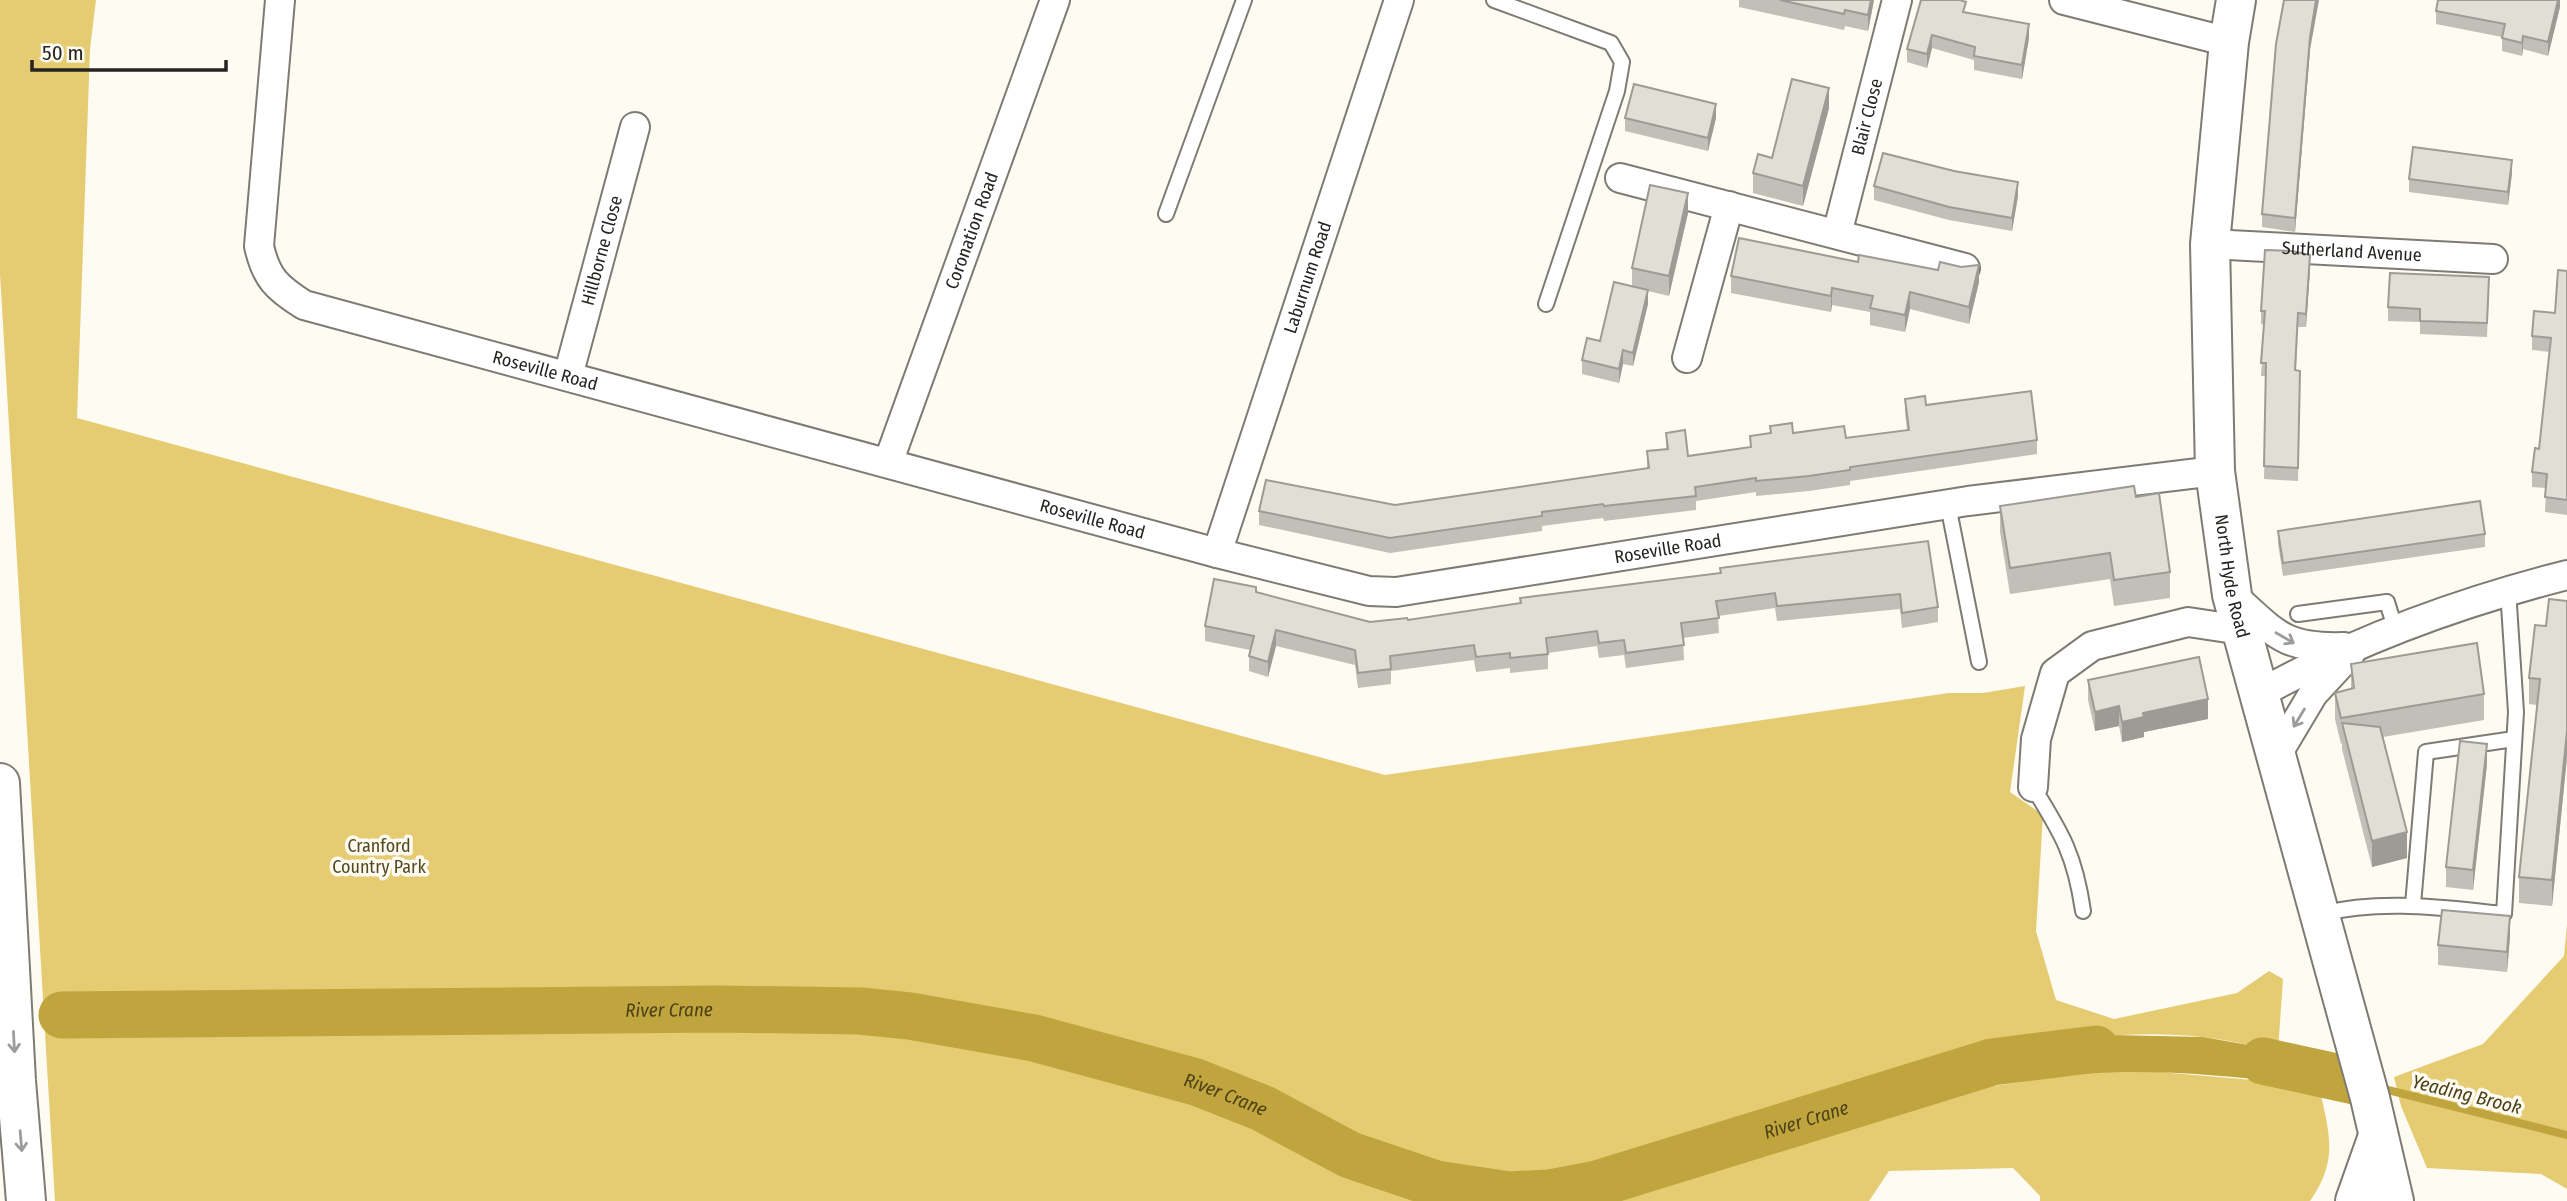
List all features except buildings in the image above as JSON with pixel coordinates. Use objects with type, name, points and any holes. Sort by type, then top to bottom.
[{"type":"main road","name":"North Hyde Road","points":[[2236,0],[2229,42],[2210,244],[2215,471],[2237,613],[2366,1083],[2394,1201]]},
{"type":"main road","points":[[0,783],[16,1082],[26,1201]]},
{"type":"main road","points":[[2356,1201],[2378,1136]]},
{"type":"street","name":"Roseville Road","points":[[280,0],[259,246],[264,269],[282,290],[304,305],[1217,553],[1369,591],[1396,592],[1948,505],[2215,471]]},
{"type":"street","name":"Coronation Road","points":[[888,463],[1055,0]]},
{"type":"street","name":"Laburnum Road","points":[[1217,553],[1399,0]]},
{"type":"street","name":"Blair Close","points":[[1837,234],[1897,0]]},
{"type":"street","points":[[2064,0],[2229,42]]},
{"type":"street","name":"Hillborne Close","points":[[568,376],[635,127]]},
{"type":"street","points":[[1620,178],[1965,268]]},
{"type":"street","points":[[1687,358],[1729,206]]},
{"type":"street","name":"Sutherland Avenue","points":[[2210,244],[2493,259]]},
{"type":"street","points":[[2259,694],[2313,665],[2396,631],[2508,590],[2567,575]]},
{"type":"street","points":[[2033,787],[2036,739],[2054,673],[2092,646],[2237,613],[2287,641],[2309,648],[2357,647]]},
{"type":"street","points":[[2276,756],[2313,694],[2357,647]]},
{"type":"lane","points":[[1166,214],[1244,0]]},
{"type":"lane","points":[[1494,0],[1611,43],[1622,62],[1617,91],[1546,304]]},
{"type":"lane","points":[[1948,505],[1979,662]]},
{"type":"lane","points":[[2320,915],[2355,906],[2413,905],[2504,914],[2516,712],[2508,590]]},
{"type":"lane","points":[[2298,614],[2387,601],[2396,631]]},
{"type":"lane","points":[[2413,905],[2426,752],[2514,739]]},
{"type":"lane","points":[[2033,787],[2068,846],[2078,878],[2082,911]]},
{"type":"green space","name":"Cranford Country Park","points":[[0,0],[96,0],[90,49],[77,418],[1385,775],[1949,693],[1983,693],[2025,686],[2010,792],[2043,815],[2036,931],[2056,1000],[2114,1019],[2237,993],[2269,971],[2283,979],[2278,1051],[2212,1038],[2145,1034],[2031,1046],[1974,1057],[1553,1184],[1503,1183],[1427,1167],[1365,1148],[1357,1176],[1391,1192],[1448,1201],[55,1201],[0,274]]},
{"type":"green space","points":[[2567,925],[2567,1189],[2541,1174],[2427,1168],[2401,1106],[2394,1077],[2483,1044],[2564,956]]},
{"type":"green space","points":[[2148,1071],[2299,1084],[2320,1091],[2329,1135],[2328,1160],[2319,1187],[2310,1201],[2040,1201],[2040,1196],[2013,1168],[1889,1171],[1869,1201],[1599,1201],[1981,1088],[2086,1072]]},
{"type":"shaded area","points":[[2111,1035],[2203,1037],[2323,1058],[2331,1088],[2183,1073],[2110,1072],[2036,1079],[2029,1045]]},
{"type":"waterway","name":"River Crane","points":[[62,1015],[718,1009],[860,1011],[910,1016],[1034,1038],[1196,1082],[1262,1108],[1350,1155],[1436,1184],[1509,1195],[1549,1193],[1597,1184],[1992,1062],[2096,1049]]},
{"type":"waterway","name":"River Crane","points":[[2263,1061],[2359,1082]]},
{"type":"waterway","name":"Yeading Brook","points":[[2380,1088],[2567,1135]]}]
